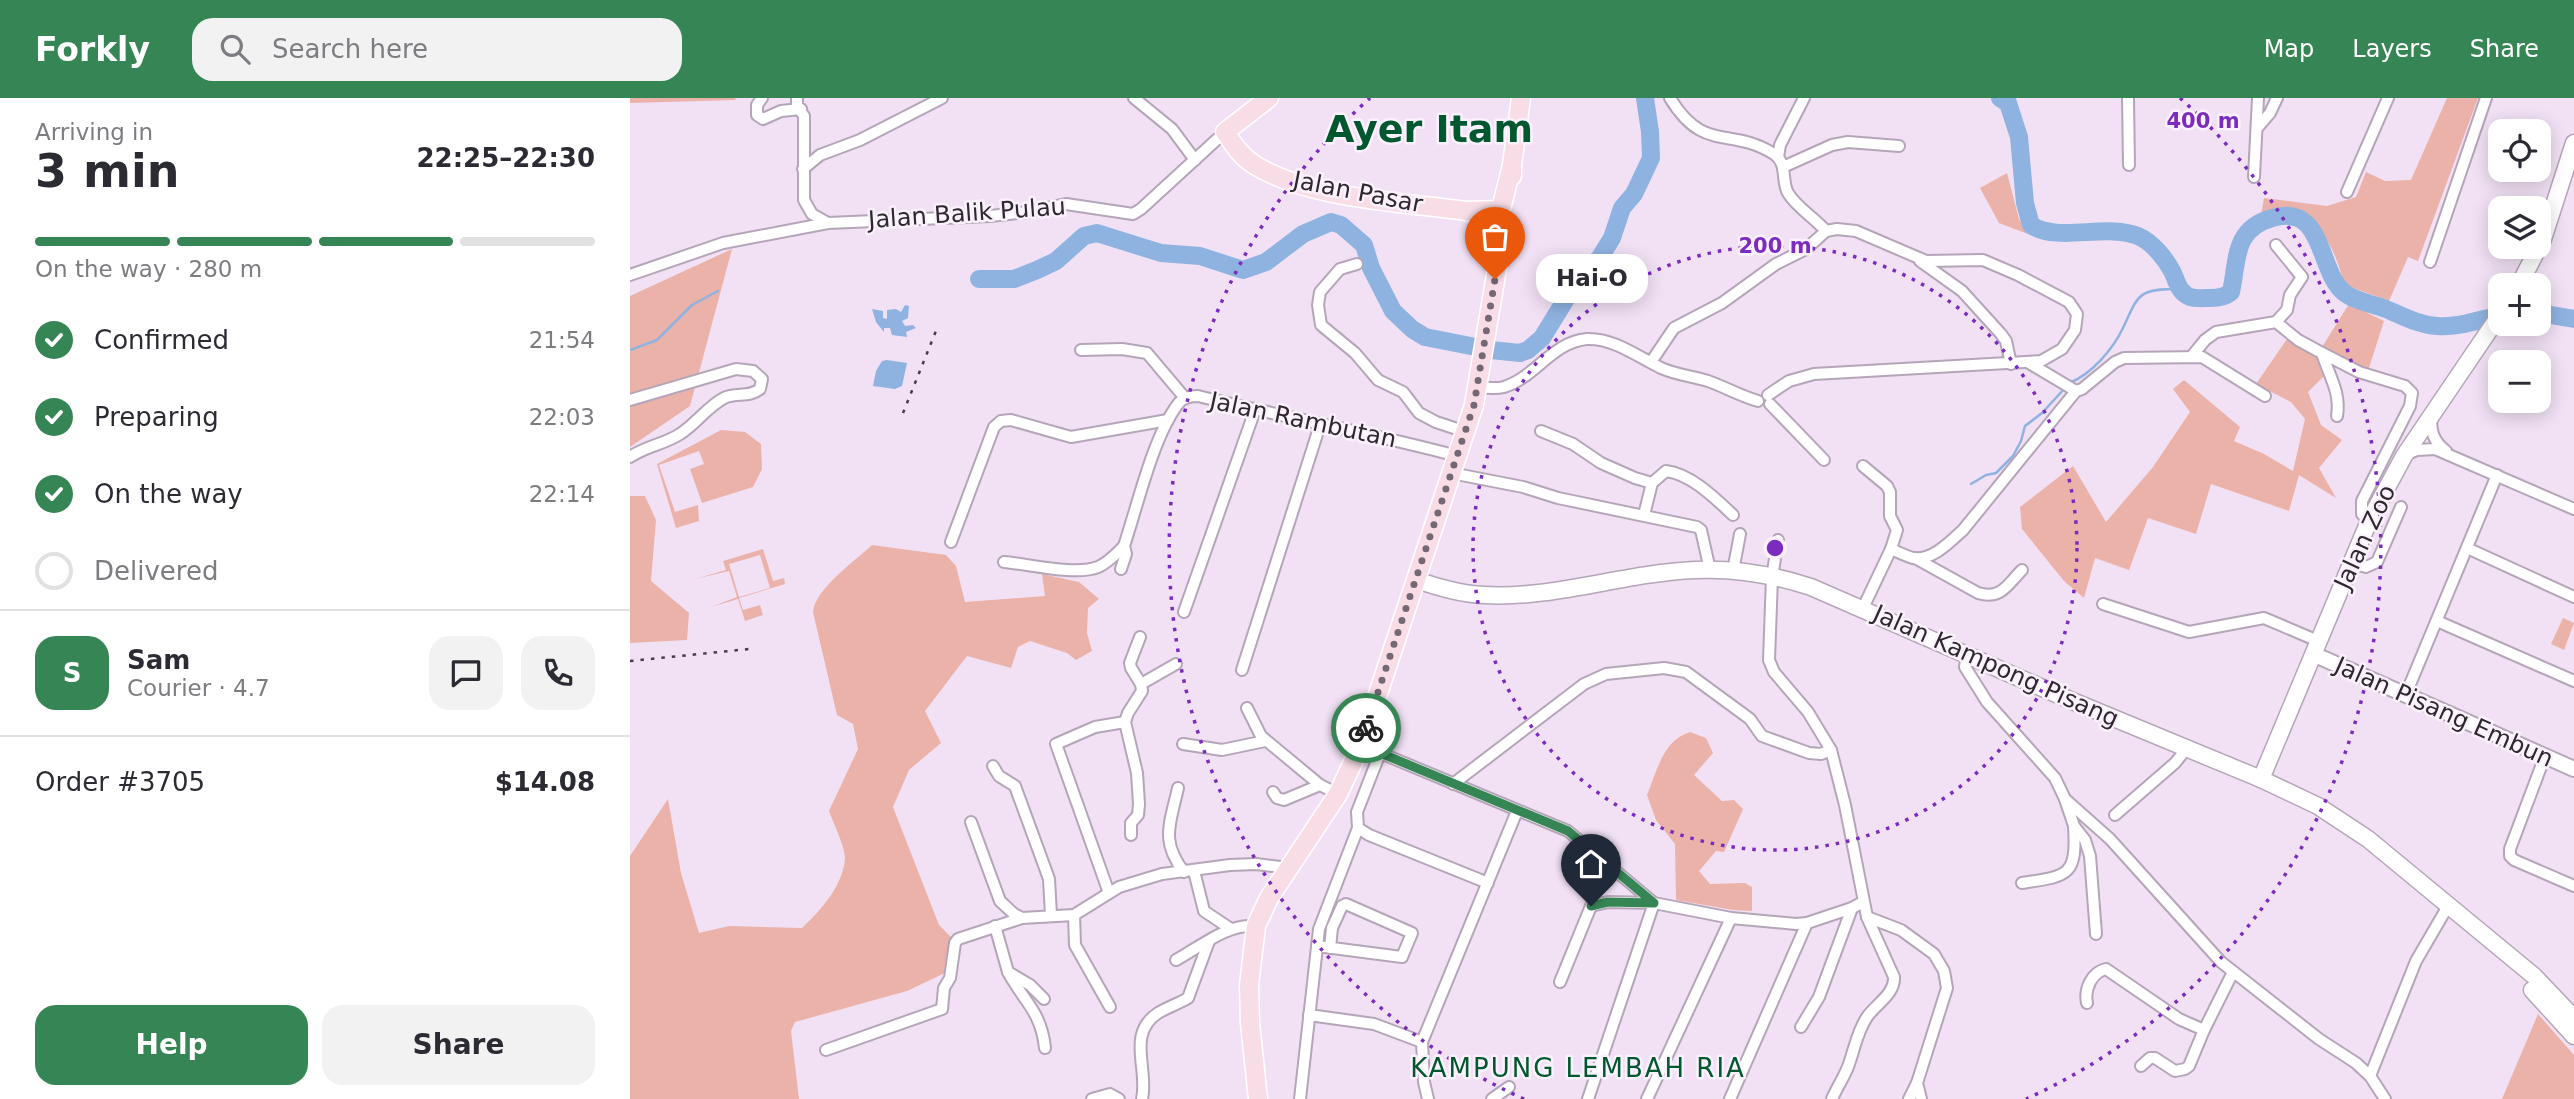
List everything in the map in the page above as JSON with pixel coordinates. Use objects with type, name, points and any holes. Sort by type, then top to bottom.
[{"type":"main road","name":"Jalan Balik Pulau","points":[[1226,132],[1269,98]]},
{"type":"main road","points":[[1258,1099],[1249,998],[1256,926],[1269,898],[1338,794],[1361,745],[1466,432],[1504,241],[1510,203],[1511,164],[1521,98]]},
{"type":"main road","name":"Jalan Pasar","points":[[1226,132],[1253,164],[1309,188],[1466,211],[1499,210],[1511,164]]},
{"type":"main road","points":[[2525,273],[2567,187],[2574,143]]},
{"type":"main road","name":"Jalan Pasar","points":[[1466,211],[1489,219],[1497,228],[1500,251]]},
{"type":"main road","name":"Jalan Zoo","points":[[2261,779],[2369,521],[2404,456],[2488,331]]},
{"type":"main road","name":"Jalan Kampong Pisang","points":[[1416,580],[1466,593],[1523,595],[1671,572],[1710,570],[1772,577],[1811,587],[2319,806],[2368,839],[2534,976],[2574,1018]]},
{"type":"main road","points":[[2217,761],[2228,774],[2280,795],[2299,797]]},
{"type":"main road","name":"Jalan Kampong Pisang","points":[[2514,962],[2529,987],[2574,1036]]},
{"type":"street","points":[[762,98],[756,110],[757,115],[763,119],[781,111],[802,109]]},
{"type":"street","points":[[797,98],[797,106],[802,109],[804,116],[804,200],[812,214],[828,223]]},
{"type":"street","points":[[803,169],[820,155],[860,140],[942,98]]},
{"type":"street","points":[[1134,98],[1172,130],[1195,160]]},
{"type":"street","points":[[1670,98],[1684,119],[1707,135],[1744,139],[1781,162]]},
{"type":"street","points":[[1804,98],[1780,145],[1781,162],[1789,195],[1826,231]]},
{"type":"street","points":[[2128,98],[2129,164]]},
{"type":"street","points":[[2254,177],[2259,98]]},
{"type":"street","points":[[2259,127],[2277,98]]},
{"type":"street","points":[[2347,192],[2388,98]]},
{"type":"street","points":[[2430,262],[2486,98]]},
{"type":"street","name":"Jalan Balik Pulau","points":[[630,275],[723,243],[828,223],[990,216],[1066,204],[1133,214],[1226,132]]},
{"type":"street","points":[[1781,162],[1848,142],[1899,146]]},
{"type":"street","points":[[1651,362],[1674,328],[1722,303],[1776,264],[1806,248],[1826,231],[1837,229],[1856,231],[1926,261],[1983,260],[2018,275],[2073,305],[2078,320],[2071,339],[2053,355],[2029,363],[1814,374],[1788,381],[1765,400]]},
{"type":"street","points":[[2192,356],[2205,340],[2216,332],[2276,322],[2287,310],[2290,295],[2302,277],[2276,245]]},
{"type":"street","points":[[1915,258],[1962,291],[2001,334],[2006,341],[2011,364]]},
{"type":"street","points":[[1357,264],[1340,270],[1321,292],[1318,305],[1321,325],[1354,353],[1378,380],[1403,392],[1419,413],[1466,432]]},
{"type":"street","points":[[2276,322],[2298,340],[2322,353],[2359,372],[2406,386],[2412,393],[2412,402],[2362,501],[2362,514],[2369,521]]},
{"type":"street","points":[[1477,387],[1505,386],[1530,374],[1548,355],[1575,341],[1589,339],[1619,346],[1681,376],[1709,381],[1765,400],[1824,460]]},
{"type":"street","points":[[1081,350],[1122,349],[1147,353],[1185,398]]},
{"type":"street","points":[[2322,353],[2337,391],[2337,416]]},
{"type":"street","points":[[2029,363],[2069,388],[2082,389],[2115,362],[2124,358],[2192,356],[2208,360],[2265,396]]},
{"type":"street","points":[[630,400],[736,369],[753,371],[762,379],[760,389],[752,395],[724,398],[677,436],[640,450],[630,457]]},
{"type":"street","points":[[1915,558],[1936,552],[1962,530],[2069,388]]},
{"type":"street","name":"Jalan Rambutan","points":[[1121,569],[1126,554],[1124,546],[1168,420],[1179,402],[1198,396],[1388,438],[1454,465],[1558,498],[1697,527],[1701,530],[1710,570]]},
{"type":"street","points":[[1184,612],[1255,410]]},
{"type":"street","points":[[2431,416],[2431,432],[2437,443],[2451,454]]},
{"type":"street","points":[[951,542],[994,427],[1001,421],[1011,420],[1071,437],[1168,420]]},
{"type":"street","points":[[1242,670],[1320,425]]},
{"type":"street","points":[[1541,432],[1573,444],[1601,463],[1653,483]]},
{"type":"street","points":[[2404,456],[2417,450],[2435,449],[2574,509]]},
{"type":"street","points":[[1863,466],[1880,478],[1890,492],[1890,516],[1897,530],[1863,608]]},
{"type":"street","points":[[1644,515],[1653,483],[1662,473],[1670,471],[1695,483],[1733,515]]},
{"type":"street","points":[[2406,694],[2497,475]]},
{"type":"street","points":[[2351,563],[2366,567],[2378,562],[2401,507]]},
{"type":"street","points":[[1733,571],[1740,534]]},
{"type":"street","points":[[1778,541],[1772,577],[1769,660],[1774,672],[1808,712],[1831,750],[1867,917],[1895,984],[1859,1030],[1848,1065],[1832,1099]]},
{"type":"street","points":[[1004,562],[1065,570],[1098,567],[1124,546]]},
{"type":"street","points":[[2467,548],[2574,597]]},
{"type":"street","points":[[1891,549],[1915,558],[1988,596],[1999,594],[2022,570]]},
{"type":"street","points":[[2103,604],[2189,632],[2264,618],[2316,648]]},
{"type":"street","points":[[2437,621],[2574,681]]},
{"type":"street","points":[[1131,835],[1131,823],[1138,815],[1139,804],[1137,773],[1125,722],[1132,705],[1140,696],[1141,684],[1130,663],[1140,637]]},
{"type":"street","name":"Jalan Pisang Embun","points":[[2316,648],[2406,694],[2574,769]]},
{"type":"street","points":[[1967,654],[1965,667],[1987,702],[2055,778],[2074,826],[2076,857],[2070,869],[2058,876],[2022,883]]},
{"type":"street","points":[[1141,684],[1176,664]]},
{"type":"street","points":[[1453,784],[1584,684],[1606,674],[1664,668],[1686,672],[1750,719],[1762,736],[1809,753],[1821,754],[1831,750]]},
{"type":"street","points":[[1247,708],[1265,741],[1320,785],[1338,794]]},
{"type":"street","points":[[1109,893],[1056,744],[1095,727],[1125,722]]},
{"type":"street","points":[[1183,744],[1222,750],[1265,741]]},
{"type":"street","points":[[1361,745],[1568,831],[1654,903]]},
{"type":"street","points":[[2115,815],[2175,763],[2187,748]]},
{"type":"street","points":[[1300,1099],[1320,925],[1358,828],[1357,812],[1380,753]]},
{"type":"street","points":[[2544,756],[2510,849],[2510,856],[2574,886]]},
{"type":"street","points":[[993,766],[999,776],[1015,786],[1049,879],[1052,915]]},
{"type":"street","points":[[1273,792],[1277,798],[1284,800],[1320,785]]},
{"type":"street","points":[[1178,788],[1168,831],[1172,856],[1189,872],[1204,911],[1231,929]]},
{"type":"street","points":[[2065,799],[2110,839],[2233,972],[2370,1076],[2385,1099]]},
{"type":"street","points":[[1428,1099],[1424,1082],[1422,1042],[1517,811]]},
{"type":"street","points":[[971,822],[1000,901],[1022,918]]},
{"type":"street","points":[[2074,826],[2085,840],[2090,856],[2096,934]]},
{"type":"street","points":[[1358,828],[1369,835],[1488,883]]},
{"type":"street","points":[[826,1050],[942,1009],[944,988],[950,978],[955,943],[958,939],[1022,918],[1074,915],[1109,893],[1141,879],[1243,865],[1289,868]]},
{"type":"street","points":[[1560,982],[1591,906],[1608,902],[1654,903],[1769,923],[1807,923],[1863,902]]},
{"type":"street","points":[[1588,1099],[1654,903]]},
{"type":"street","points":[[1317,946],[1329,948],[1402,957],[1412,933],[1346,904],[1342,906],[1332,928],[1329,948]]},
{"type":"street","points":[[2370,1076],[2416,961],[2448,906]]},
{"type":"street","points":[[1801,1027],[1819,997],[1852,908]]},
{"type":"street","points":[[1074,915],[1075,945],[1110,1007]]},
{"type":"street","points":[[1867,917],[1901,930],[1934,954],[1944,971],[1947,988],[1917,1083],[1909,1099]]},
{"type":"street","points":[[1647,1099],[1731,918]]},
{"type":"street","points":[[1730,1099],[1807,923]]},
{"type":"street","points":[[995,926],[1008,972],[1015,986],[1030,1002],[1039,1020],[1045,1048]]},
{"type":"street","points":[[1176,960],[1231,929],[1256,926]]},
{"type":"street","points":[[1142,1099],[1144,1074],[1139,1052],[1142,1031],[1159,1012],[1188,998],[1209,941]]},
{"type":"street","points":[[2087,1003],[2087,988],[2099,972],[2106,969],[2179,1018],[2204,1030]]},
{"type":"street","points":[[1008,972],[1030,985],[1044,999]]},
{"type":"street","points":[[2141,1066],[2150,1058],[2155,1058],[2175,1071],[2189,1066],[2233,972]]},
{"type":"street","points":[[1309,1015],[1374,1024],[1422,1042]]},
{"type":"street","points":[[1917,1083],[1921,1099]]},
{"type":"street","points":[[1492,1099],[1509,1087]]},
{"type":"street","points":[[1092,1099],[1111,1094],[1119,1099]]},
{"type":"shaded area","points":[[630,98],[735,98],[736,100],[630,103]]},
{"type":"shaded area","points":[[2447,98],[2478,98],[2418,261],[2408,257],[2389,301],[2345,285],[2329,244],[2308,218],[2290,211],[2261,215],[2264,198],[2327,206],[2356,197],[2366,172],[2385,181],[2411,180]]},
{"type":"shaded area","points":[[2007,173],[2019,219],[2028,234],[1999,223],[1980,188]]},
{"type":"shaded area","points":[[732,249],[690,406],[630,447],[630,296]]},
{"type":"shaded area","points":[[2349,304],[2384,321],[2368,371],[2337,358],[2308,392],[2321,425],[2342,440],[2319,468],[2336,498],[2299,475],[2289,511],[2211,484],[2196,534],[2148,518],[2129,570],[2095,558],[2084,598],[2064,581],[2022,529],[2020,507],[2073,466],[2106,522],[2153,467],[2190,412],[2173,389],[2184,380],[2240,427],[2234,441],[2293,471],[2305,419],[2291,402],[2256,384],[2287,339],[2317,355]]},
{"type":"shaded area","points":[[721,430],[745,432],[761,444],[762,469],[753,487],[702,503],[690,469],[704,464],[699,451],[659,465],[675,512],[698,505],[699,521],[676,528],[657,464]]},
{"type":"shaded area","points":[[630,496],[645,496],[656,520],[651,581],[689,613],[687,640],[630,643]]},
{"type":"shaded area","points":[[872,545],[946,555],[956,566],[965,602],[1045,596],[1042,574],[1079,582],[1099,599],[1088,608],[1087,633],[1092,651],[1076,660],[1067,653],[1030,641],[1018,647],[1011,668],[967,656],[925,711],[941,743],[909,770],[893,807],[939,925],[953,939],[947,972],[907,991],[795,1022],[791,1031],[799,1099],[630,1099],[630,856],[668,799],[681,873],[699,933],[729,926],[802,928],[836,888],[845,858],[829,811],[858,749],[853,724],[837,715],[813,612],[815,603],[828,585]]},
{"type":"shaded area","points":[[763,549],[773,581],[784,578],[785,584],[739,598],[743,610],[760,605],[763,615],[745,621],[738,599],[711,607],[737,597],[729,571],[695,579],[726,570],[723,561]],"holes":[[[760,555],[770,588],[739,597],[729,564]]]},
{"type":"shaded area","points":[[2563,618],[2574,623],[2564,650],[2551,644]]},
{"type":"shaded area","points":[[1690,732],[1706,738],[1713,753],[1694,775],[1722,801],[1734,800],[1743,809],[1724,852],[1716,851],[1699,871],[1710,884],[1745,883],[1752,887],[1752,911],[1676,900],[1675,844],[1656,820],[1647,795],[1667,749],[1681,736]]},
{"type":"shaded area","points":[[2538,1014],[2574,1055],[2574,1099],[2502,1099]]},
{"type":"water","points":[[905,305],[909,306],[908,318],[902,321],[905,326],[913,325],[916,328],[906,332],[907,337],[892,335],[890,328],[884,328],[884,332],[876,322],[872,309],[883,311],[883,318],[887,319],[887,310],[896,309],[901,312]]},
{"type":"water","points":[[882,361],[907,363],[902,386],[895,389],[873,386],[876,371]]},
{"type":"waterway","points":[[979,279],[1014,279],[1056,261],[1084,236],[1097,233],[1161,253],[1200,256],[1243,270],[1266,262],[1303,234],[1331,222],[1341,225],[1364,245],[1371,268],[1393,311],[1412,329],[1425,337],[1520,353],[1542,338],[1578,274],[1599,259],[1612,238],[1622,208],[1634,194],[1651,158],[1645,98]]},
{"type":"waterway","points":[[2000,98],[2008,103],[2019,137],[2025,203],[2031,225],[2054,232],[2112,231],[2138,236],[2162,256],[2180,289],[2190,297],[2217,298],[2231,292],[2240,247],[2250,230],[2272,218],[2289,216],[2302,220],[2311,230],[2337,284],[2355,299],[2430,325],[2453,326],[2488,318]]},
{"type":"waterway","points":[[2069,383],[2093,368],[2107,353],[2141,296],[2155,290],[2179,289]]},
{"type":"waterway","points":[[630,350],[657,340],[692,305],[718,291]]},
{"type":"waterway","points":[[2551,315],[2574,319]]},
{"type":"waterway","points":[[1971,484],[1986,475],[1996,473],[2013,456],[2025,426],[2042,413],[2065,388]]},
{"type":"railway","points":[[903,413],[938,326]]},
{"type":"railway","points":[[630,661],[749,649]]},
{"type":"way so far","points":[[1366,728],[1474,405],[1495,279]]},
{"type":"place","name":"Hai-O","points":[[1495,279]]},
{"type":"district","name":"Ayer Itam","points":[[1429,129]]},
{"type":"district","name":"KAMPUNG LEMBAH RIA","points":[[1578,1068]]},
{"type":"route","points":[[1366,728],[1361,745],[1568,831],[1654,903],[1608,902],[1591,906]]}]
